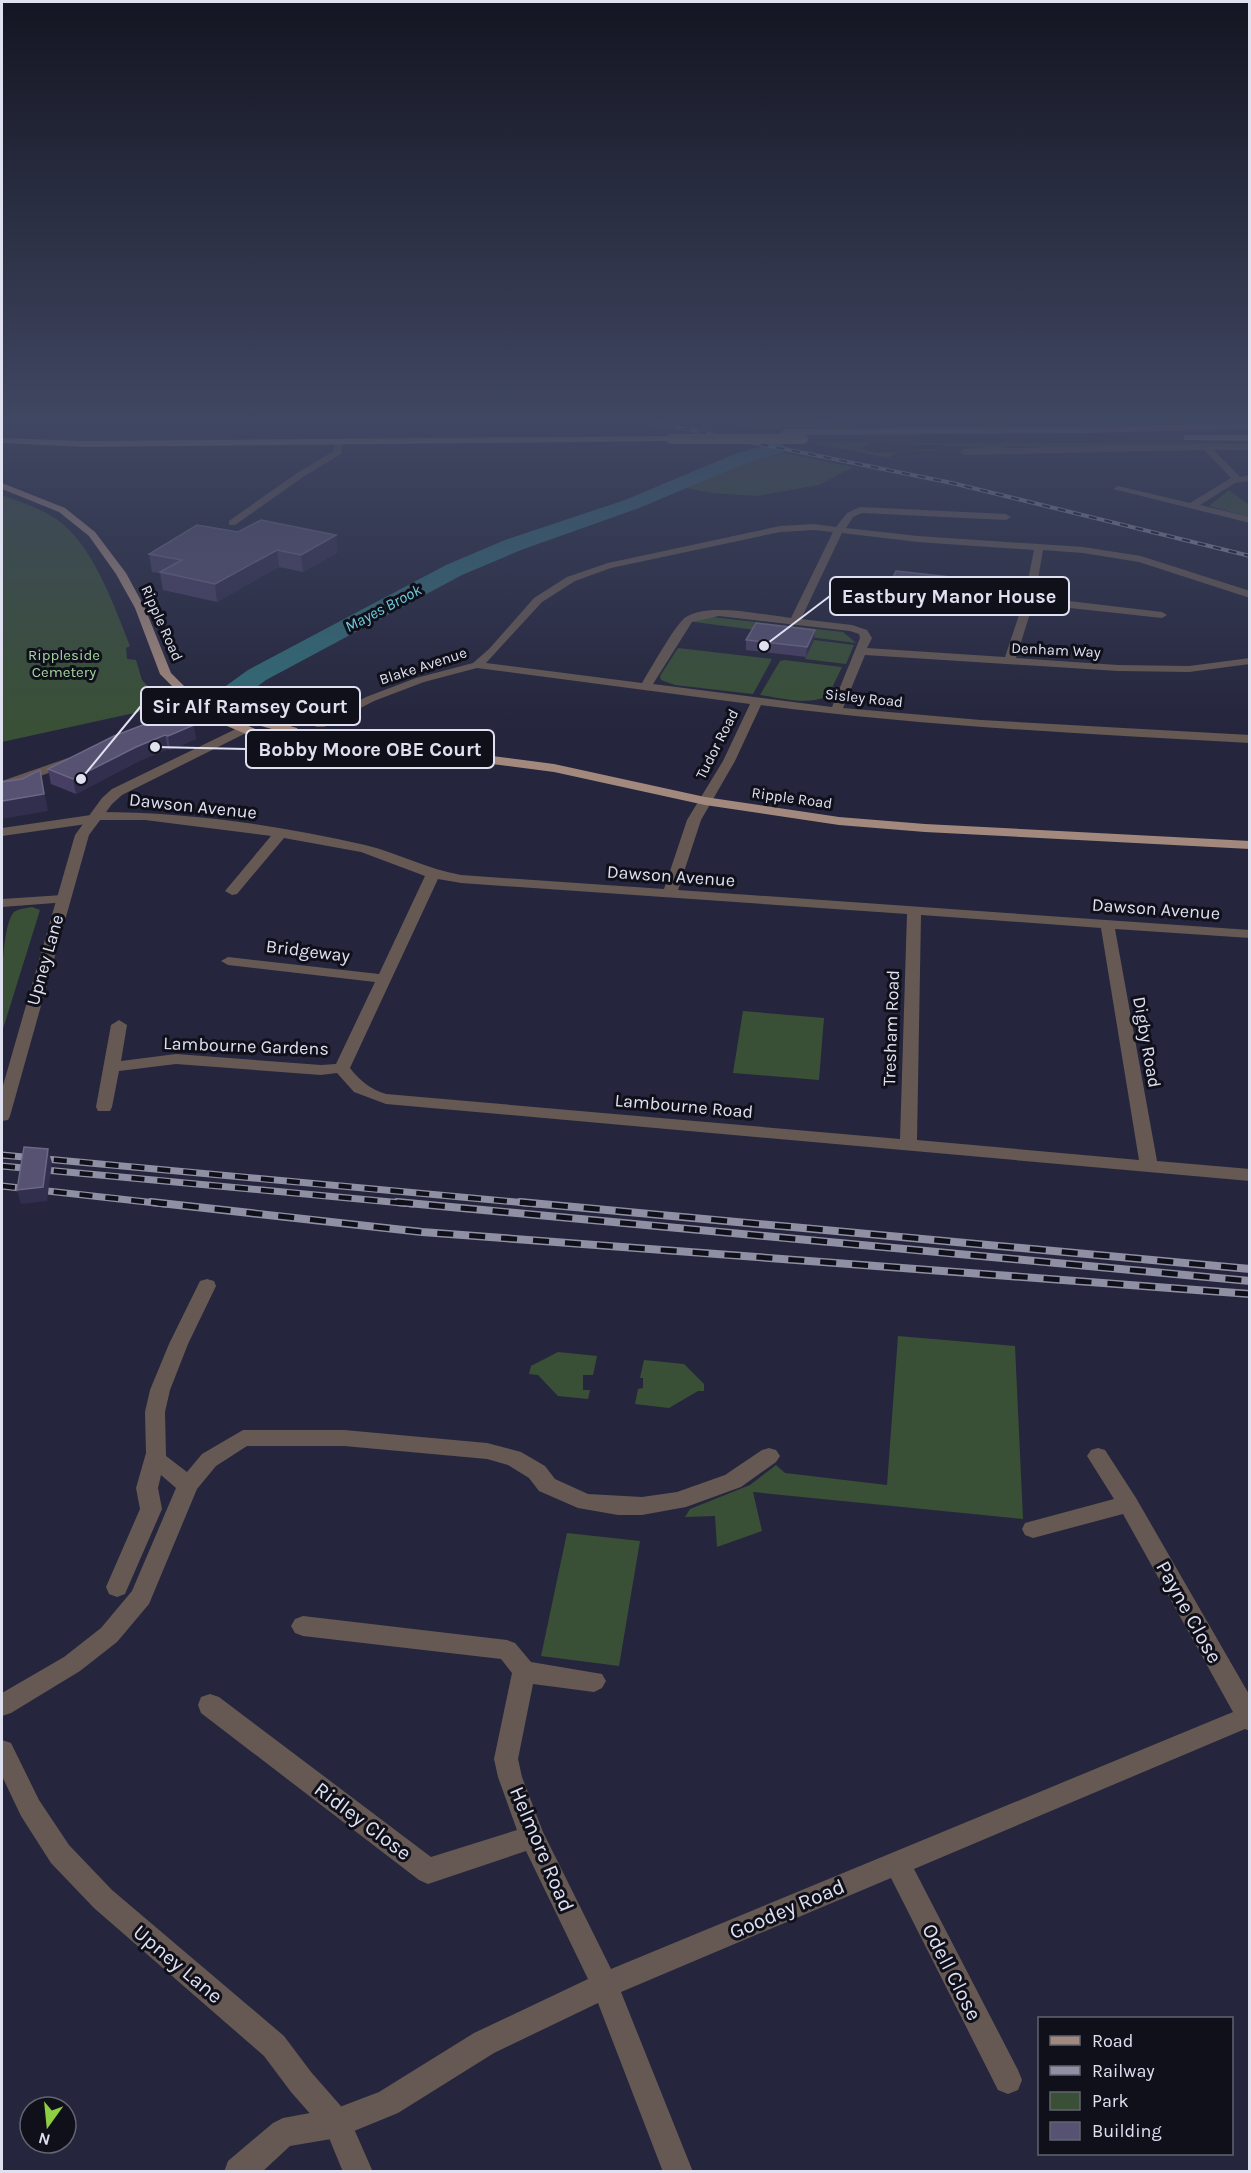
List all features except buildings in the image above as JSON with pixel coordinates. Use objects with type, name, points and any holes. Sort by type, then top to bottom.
[{"type":"main road","name":"Ripple Road","points":[[79,523],[92,534],[121,573],[135,599],[166,674],[184,692],[212,709],[219,718],[309,741],[335,740]]},
{"type":"main road","name":"Ripple Road","points":[[252,728],[275,727],[335,740],[554,768],[759,811],[874,824],[1250,845]]},
{"type":"street","points":[[794,622],[844,523]]},
{"type":"street","name":"Blake Avenue","points":[[320,724],[370,699],[420,680],[477,665],[493,651],[538,600],[571,579],[598,569],[780,529],[814,527],[930,540],[1083,550],[1141,559],[1250,595]]},
{"type":"street","points":[[1010,662],[1029,600],[1039,547]]},
{"type":"street","points":[[1029,600],[1162,615]]},
{"type":"street","points":[[646,686],[688,620],[702,615],[719,613],[852,628],[863,632],[866,638],[836,711]]},
{"type":"street","name":"Denham Way","points":[[861,651],[1010,662],[1189,669],[1250,661]]},
{"type":"street","name":"Sisley Road","points":[[477,665],[836,711],[981,724],[1250,739]]},
{"type":"street","name":"Tudor Road","points":[[670,893],[694,820],[729,761],[757,701]]},
{"type":"street","name":"Upney Lane","points":[[2,1116],[79,838],[97,815],[127,796],[208,759],[252,728]]},
{"type":"street","points":[[2,785],[76,759]]},
{"type":"street","points":[[2,832],[97,815]]},
{"type":"street","name":"Dawson Avenue","points":[[97,815],[159,817],[281,833],[364,849],[433,874],[461,879],[1250,934]]},
{"type":"street","points":[[232,891],[281,833]]},
{"type":"street","points":[[342,1068],[433,874]]},
{"type":"street","points":[[2,903],[63,898]]},
{"type":"street","name":"Tresham Road","points":[[908,1146],[914,912]]},
{"type":"street","name":"Digby Road","points":[[1107,923],[1149,1167]]},
{"type":"street","name":"Bridgeway","points":[[228,961],[384,979]]},
{"type":"street","points":[[105,1107],[119,1025]]},
{"type":"street","name":"Lambourne Gardens","points":[[112,1067],[176,1059],[321,1070],[342,1068]]},
{"type":"street","name":"Lambourne Road","points":[[342,1068],[353,1085],[367,1095],[386,1099],[1250,1175]]},
{"type":"street","points":[[117,1587],[151,1509],[145,1492],[156,1459],[154,1420],[157,1403],[176,1351],[207,1286]]},
{"type":"street","points":[[2,1705],[72,1664],[110,1635],[141,1597],[188,1485],[209,1460],[243,1438],[278,1436],[344,1438],[487,1451],[514,1458],[537,1472],[548,1485],[586,1502],[618,1506],[642,1506],[678,1501],[733,1481],[770,1456]]},
{"type":"street","name":"Payne Close","points":[[1098,1456],[1128,1504],[1248,1718]]},
{"type":"street","points":[[156,1459],[188,1485]]},
{"type":"street","points":[[1033,1529],[1128,1504]]},
{"type":"street","points":[[303,1626],[507,1650],[518,1661],[524,1672],[594,1681]]},
{"type":"street","name":"Helmore Road","points":[[524,1672],[506,1760],[532,1837],[605,1985],[678,2172]]},
{"type":"street","name":"Ridley Close","points":[[210,1706],[428,1871],[532,1837]]},
{"type":"street","name":"Goodey Road","points":[[239,2172],[283,2133],[337,2123],[387,2103],[484,2043],[605,1985],[1248,1718]]},
{"type":"street","name":"Upney Lane","points":[[2,1751],[30,1808],[60,1854],[111,1906],[274,2046],[301,2082],[337,2123],[358,2172]]},
{"type":"street","name":"Odell Close","points":[[897,1863],[1008,2080]]},
{"type":"green space","name":"Rippleside Cemetery","points":[[2,523],[61,523],[81,544],[101,577],[130,646],[126,648],[127,659],[136,660],[142,680],[166,706],[2,742]]},
{"type":"green space","points":[[704,616],[843,632],[856,643],[694,622],[695,619]]},
{"type":"green space","points":[[814,640],[854,645],[846,664],[805,659]]},
{"type":"green space","points":[[678,648],[772,659],[753,694],[675,685],[661,680],[660,676]]},
{"type":"green space","points":[[780,661],[842,667],[828,696],[820,699],[794,700],[760,695]]},
{"type":"green space","points":[[32,907],[40,910],[2,1032],[2,969],[9,920],[14,912]]},
{"type":"green space","points":[[743,1011],[824,1018],[819,1080],[733,1073]]},
{"type":"green space","points":[[898,1336],[1015,1346],[1023,1519],[753,1492],[762,1531],[717,1547],[715,1516],[685,1517],[690,1509],[750,1485],[776,1465],[785,1473],[887,1485]]},
{"type":"green space","points":[[558,1352],[597,1356],[593,1375],[583,1375],[583,1390],[590,1390],[588,1399],[558,1396],[538,1375],[529,1374],[531,1366]]},
{"type":"green space","points":[[644,1360],[684,1364],[704,1384],[704,1391],[698,1391],[669,1408],[635,1404],[638,1389],[643,1388],[643,1378],[640,1378]]},
{"type":"green space","points":[[567,1533],[640,1541],[619,1666],[541,1656]]},
{"type":"waterway","name":"Mayes Brook","points":[[232,693],[257,675],[454,570],[513,545],[576,523]]},
{"type":"railway","points":[[1117,523],[1250,556]]},
{"type":"railway","points":[[2,1155],[537,1204]]},
{"type":"railway","points":[[2,1166],[413,1204]]},
{"type":"railway","points":[[2,1186],[165,1204]]},
{"type":"railway","points":[[151,1202],[422,1232],[1250,1294]]},
{"type":"railway","points":[[397,1202],[1250,1281]]},
{"type":"railway","points":[[520,1202],[1250,1269]]},
{"type":"place","name":"Eastbury Manor House","points":[[764,646]]},
{"type":"place","name":"Bobby Moore OBE Court","points":[[155,747]]},
{"type":"place","name":"Sir Alf Ramsey Court","points":[[81,779]]}]
